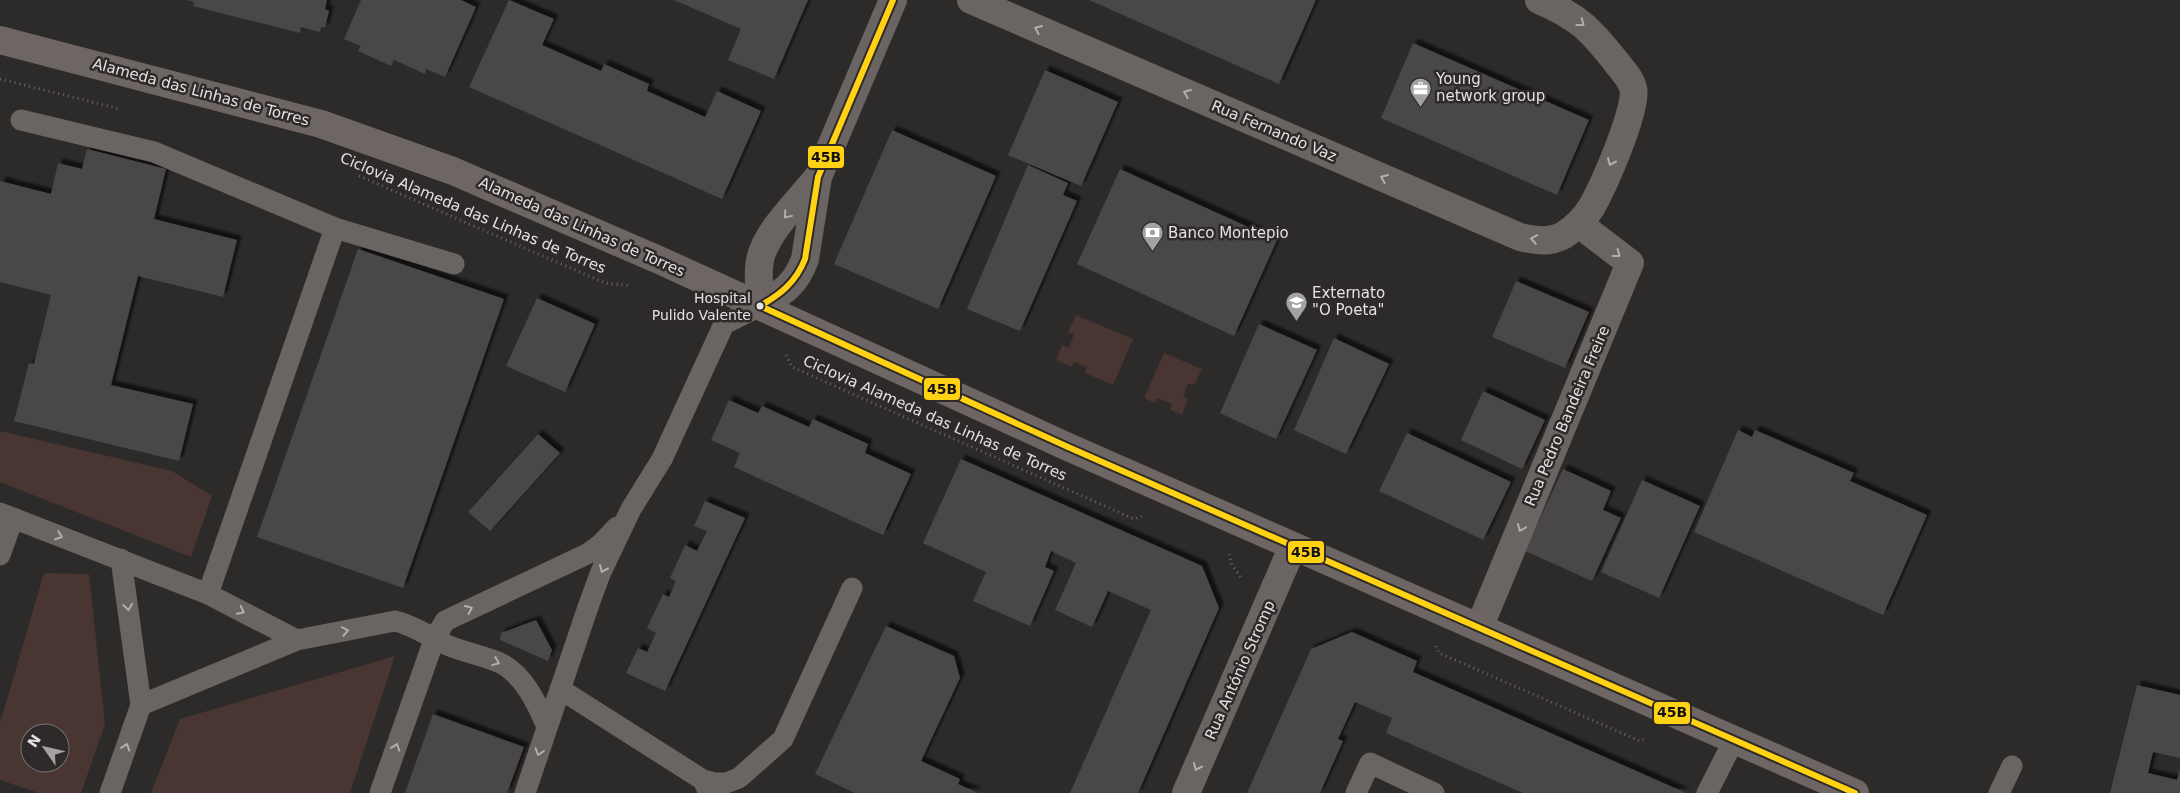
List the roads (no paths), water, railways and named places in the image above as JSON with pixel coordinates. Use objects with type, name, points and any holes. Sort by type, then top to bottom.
[{"type":"main road","name":"Alameda das Linhas de Torres","points":[[2,41],[322,124],[479,182],[760,306],[1068,447],[1855,793]]},
{"type":"street","points":[[760,306],[787,289],[806,259],[818,177],[893,0]]},
{"type":"street","name":"Rua Fernando Vaz","points":[[971,0],[1520,237],[1536,241],[1549,241],[1563,236],[1578,224],[1591,208],[1630,121],[1634,103],[1634,88],[1592,31],[1571,16],[1538,0]]},
{"type":"street","points":[[760,306],[759,273],[760,260],[764,249],[775,230],[818,177]]},
{"type":"street","name":"Rua Pedro Bandeira Freire","points":[[1479,628],[1630,263],[1578,224]]},
{"type":"street","name":"Rua António Stromp","points":[[1186,793],[1293,546]]},
{"type":"lane","points":[[21,120],[154,152],[335,228],[454,264]]},
{"type":"lane","points":[[208,594],[335,228]]},
{"type":"lane","points":[[525,793],[600,574],[631,509],[662,460],[724,324],[760,306]]},
{"type":"lane","points":[[380,793],[434,640],[445,620],[590,553],[601,544],[631,509]]},
{"type":"lane","points":[[0,555],[6,516],[208,594],[297,640]]},
{"type":"lane","points":[[110,793],[141,705],[121,559]]},
{"type":"lane","points":[[560,689],[706,786],[714,783],[726,783],[739,778],[783,739],[852,588]]},
{"type":"lane","points":[[141,705],[297,640],[394,621],[405,624],[434,640],[462,652],[496,661],[512,671],[532,696],[547,727]]},
{"type":"lane","points":[[1707,793],[1734,740]]},
{"type":"lane","points":[[1356,793],[1370,763],[1434,793]]},
{"type":"lane","points":[[1999,793],[2012,766]]},
{"type":"place","name":"Young network group","points":[[1420,107]]},
{"type":"place","name":"Banco Montepio","points":[[1152,252]]},
{"type":"place","name":"Hospital Pulido Valente","points":[[760,306]]},
{"type":"place","name":"Externato \"O Poeta\"","points":[[1296,321]]}]
